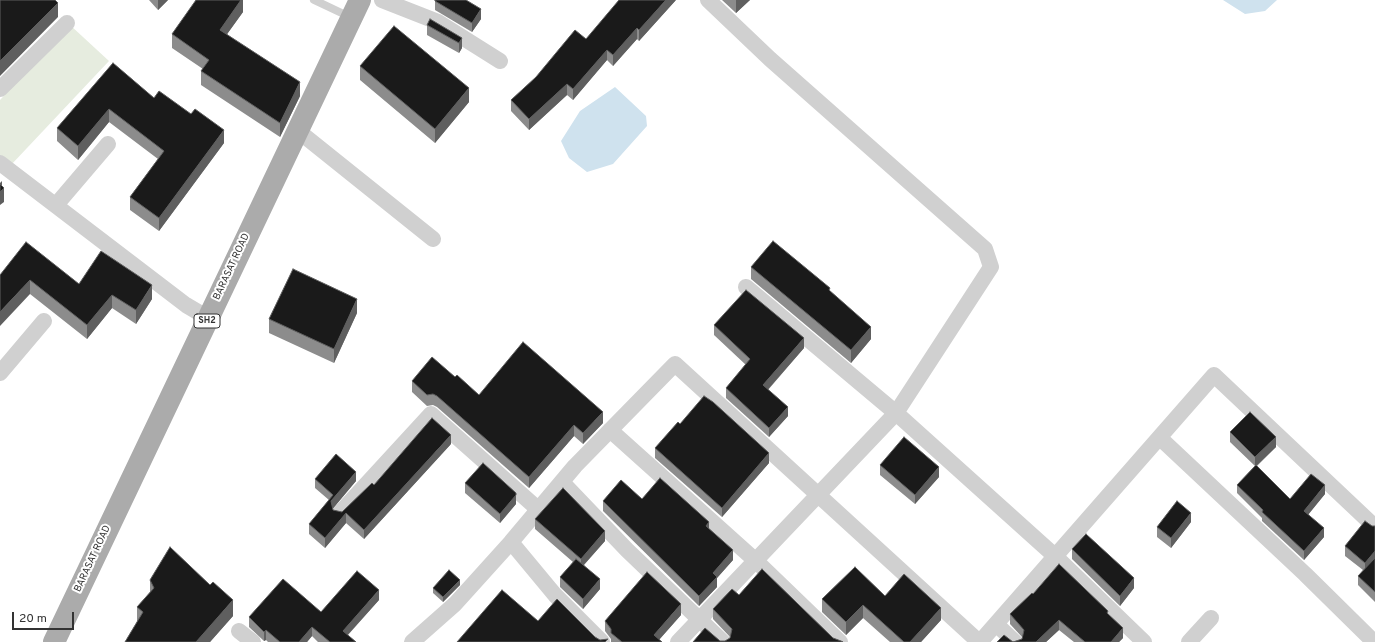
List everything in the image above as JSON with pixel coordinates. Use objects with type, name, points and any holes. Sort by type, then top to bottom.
[{"type":"main road","name":"BARASAT ROAD","points":[[54,642],[355,9]]},
{"type":"street","points":[[382,0],[438,22],[500,61]]},
{"type":"street","points":[[678,642],[896,413],[991,268],[985,249],[770,59],[708,0]]},
{"type":"street","points":[[0,89],[67,23]]},
{"type":"street","points":[[298,130],[433,239]]},
{"type":"street","points":[[56,205],[108,144]]},
{"type":"street","points":[[0,163],[186,305],[208,318]]},
{"type":"street","points":[[746,288],[896,413],[1056,558],[1144,642]]},
{"type":"street","points":[[0,373],[44,322]]},
{"type":"street","points":[[412,642],[455,604],[511,542],[562,482],[610,430],[675,364],[979,642],[1056,558],[1214,375],[1375,527]]},
{"type":"street","points":[[340,513],[431,414],[539,510]]},
{"type":"street","points":[[610,430],[756,561],[840,642]]},
{"type":"street","points":[[1160,438],[1374,642]]},
{"type":"street","points":[[562,482],[627,550],[723,642]]},
{"type":"street","points":[[511,542],[555,595],[602,642]]},
{"type":"street","points":[[1189,642],[1211,618]]},
{"type":"street","points":[[996,624],[1015,642]]},
{"type":"street","points":[[239,631],[252,642]]},
{"type":"lane","points":[[314,0],[355,9]]},
{"type":"shaded area","points":[[70,25],[109,61],[11,165],[0,156],[0,100]]},
{"type":"water","points":[[1223,0],[1277,0],[1265,11],[1245,14]]},
{"type":"water","points":[[615,87],[646,116],[647,126],[613,164],[587,172],[569,158],[561,141],[580,111]]},
{"type":"building","points":[[0,0],[55,0],[58,3],[0,61]]},
{"type":"building","points":[[196,0],[241,0],[220,30],[300,82],[280,123],[201,71],[209,60],[172,34]]},
{"type":"building","points":[[435,0],[466,0],[481,9],[472,23]]},
{"type":"building","points":[[619,0],[666,0],[639,30],[637,28],[613,55],[607,50],[573,89],[567,84],[529,119],[511,100],[536,77],[575,30],[586,39]]},
{"type":"building","points":[[430,19],[462,38],[459,43],[427,25]]},
{"type":"building","points":[[394,26],[469,88],[435,129],[360,66]]},
{"type":"building","points":[[113,63],[154,98],[159,91],[191,114],[195,109],[224,130],[159,218],[130,197],[164,151],[109,109],[78,146],[57,128]]},
{"type":"building","points":[[0,184],[4,188],[0,192]]},
{"type":"building","points":[[773,241],[830,288],[829,290],[871,327],[851,350],[751,267]]},
{"type":"building","points":[[26,242],[79,284],[101,251],[152,285],[136,310],[112,295],[87,325],[30,280],[0,312],[0,275]]},
{"type":"building","points":[[293,269],[357,299],[334,349],[269,319]]},
{"type":"building","points":[[746,290],[804,338],[763,385],[788,407],[769,428],[726,388],[750,359],[714,325]]},
{"type":"building","points":[[523,342],[603,412],[583,433],[574,425],[529,477],[437,396],[433,394],[427,395],[412,381],[432,357],[455,377],[457,375],[479,395]]},
{"type":"building","points":[[704,396],[713,402],[769,453],[722,508],[655,448],[678,422],[680,424]]},
{"type":"building","points":[[1250,412],[1276,437],[1255,457],[1230,432]]},
{"type":"building","points":[[432,418],[451,435],[364,530],[346,513],[325,538],[309,524],[333,495],[315,479],[336,454],[356,472],[331,501],[333,510],[342,512],[372,483],[374,485]]},
{"type":"building","points":[[904,437],[939,467],[915,495],[880,465]]},
{"type":"building","points":[[483,463],[516,493],[516,495],[500,514],[465,483]]},
{"type":"building","points":[[1256,465],[1290,499],[1311,474],[1325,485],[1304,511],[1324,528],[1304,551],[1262,512],[1263,510],[1237,485]]},
{"type":"building","points":[[660,478],[709,522],[706,526],[733,550],[713,573],[717,577],[699,596],[603,501],[621,480],[642,499]]},
{"type":"building","points":[[563,488],[605,531],[581,559],[535,519]]},
{"type":"building","points":[[1177,501],[1191,513],[1171,538],[1157,527]]},
{"type":"building","points":[[1365,521],[1372,526],[1375,526],[1375,551],[1365,563],[1345,546]]},
{"type":"building","points":[[1086,534],[1134,578],[1120,596],[1072,549]]},
{"type":"building","points":[[170,547],[210,585],[213,582],[233,600],[196,642],[125,642],[143,612],[137,607],[154,588],[150,580]]},
{"type":"building","points":[[1375,558],[1375,592],[1358,576]]},
{"type":"building","points":[[576,559],[600,579],[583,599],[560,577]]},
{"type":"building","points":[[1059,564],[1108,611],[1107,613],[1123,628],[1111,642],[1085,642],[1059,620],[1036,642],[1013,642],[1022,639],[1024,630],[1010,614],[1032,593],[1033,594]]},
{"type":"building","points":[[855,567],[885,596],[904,574],[941,608],[910,642],[904,642],[863,605],[846,622],[822,599]]},
{"type":"building","points":[[762,569],[833,638],[843,642],[693,642],[705,628],[720,641],[725,641],[730,638],[732,629],[713,609],[732,589],[739,595]]},
{"type":"building","points":[[449,570],[460,580],[443,597],[433,588]]},
{"type":"building","points":[[357,571],[379,590],[343,631],[356,642],[330,642],[312,627],[299,642],[280,642],[266,630],[264,632],[249,617],[283,579],[321,612]]},
{"type":"building","points":[[647,572],[681,604],[654,635],[662,642],[622,642],[611,633],[611,629],[605,621]]},
{"type":"building","points":[[502,590],[538,621],[557,599],[595,637],[600,640],[608,639],[605,642],[457,642]]},
{"type":"building","points":[[1004,635],[1013,642],[997,642]]}]
